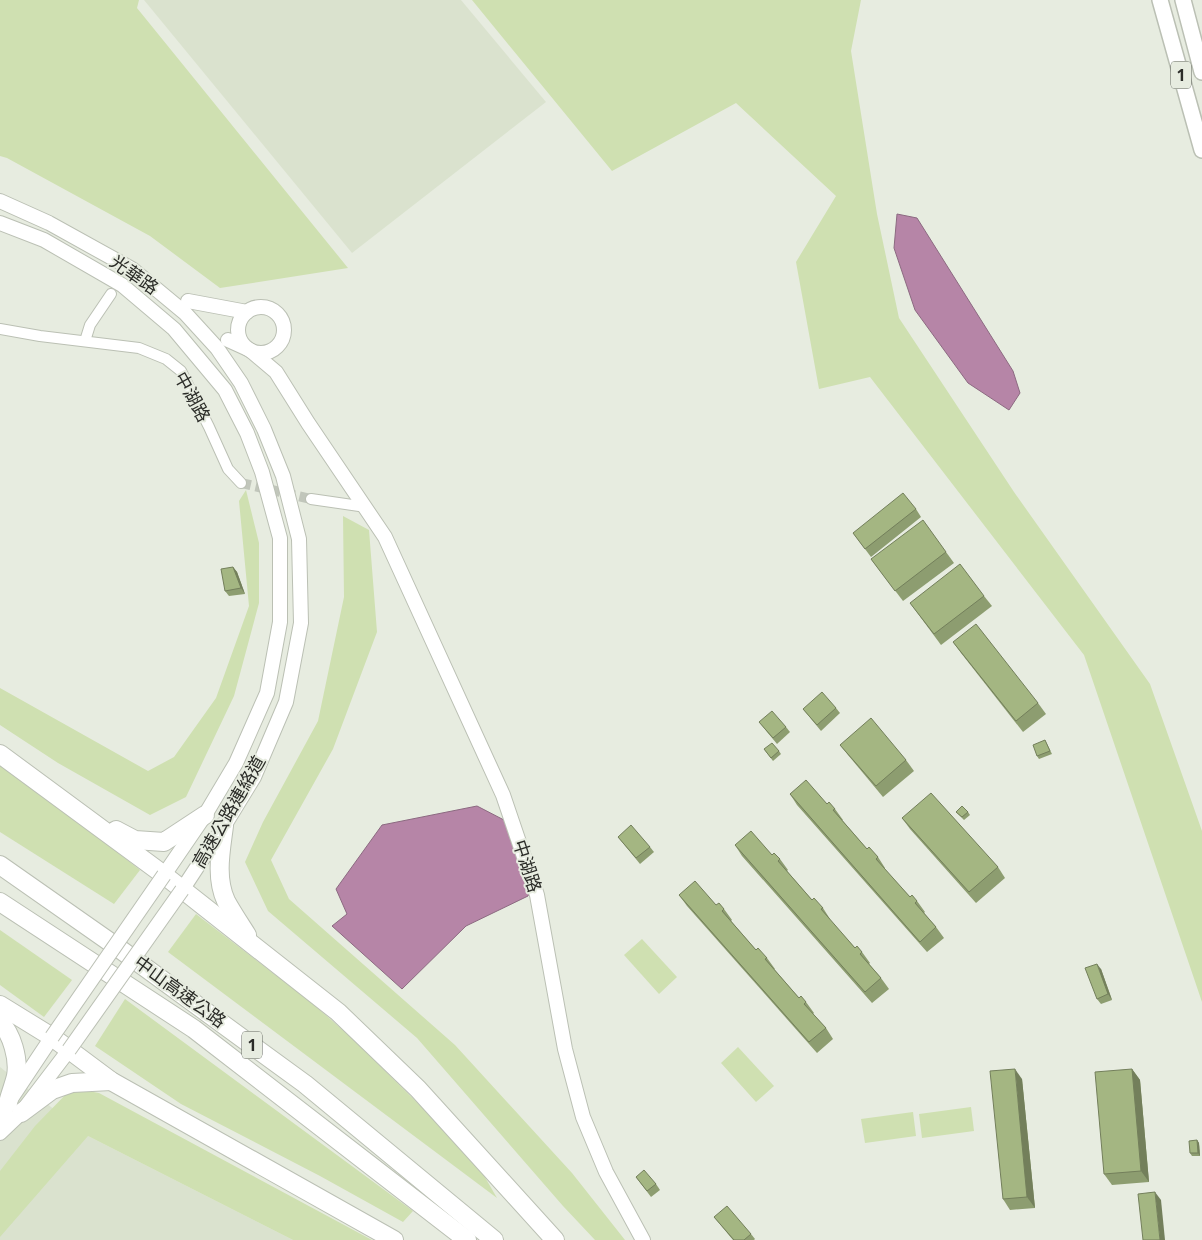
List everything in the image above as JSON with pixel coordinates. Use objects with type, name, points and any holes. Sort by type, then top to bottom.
[{"type":"highway","points":[[0,754],[164,875],[338,1012],[418,1089],[555,1240]]},
{"type":"highway","points":[[84,815],[136,840],[164,842],[205,815]]},
{"type":"highway","points":[[224,826],[219,861],[220,881],[225,899],[252,944]]},
{"type":"highway","name":"中山高速公路","points":[[0,865],[117,946],[305,1084],[494,1240]]},
{"type":"highway","name":"中山高速公路","points":[[0,902],[194,1029],[468,1240]]},
{"type":"highway","points":[[0,1005],[52,1037],[112,1081],[394,1240]]},
{"type":"highway","points":[[0,1022],[7,1029],[15,1054],[15,1108],[52,1090],[72,1083],[112,1081]]},
{"type":"main road","name":"1","points":[[1160,0],[1202,150]]},
{"type":"main road","name":"1","points":[[1183,0],[1202,72]]},
{"type":"street","name":"光華路","points":[[0,201],[49,223],[132,270],[185,313],[217,348],[241,383]]},
{"type":"street","name":"光華路","points":[[0,223],[44,240],[122,285],[174,329],[225,390]]},
{"type":"street","points":[[85,341],[90,325],[111,294]]},
{"type":"street","points":[[188,301],[247,312]]},
{"type":"street","points":[[250,350],[244,345],[238,332],[239,324],[247,312],[254,308],[262,307],[276,313],[284,326],[276,372]]},
{"type":"street","name":"中湖路","points":[[0,329],[40,336],[139,348],[166,358],[182,371],[228,469],[241,483]]},
{"type":"street","points":[[228,340],[257,353],[272,350],[282,339]]},
{"type":"street","name":"中湖路","points":[[250,350],[276,372],[385,537],[503,794],[537,895],[565,1049],[583,1117],[606,1172],[643,1240]]},
{"type":"street","name":"高速公路連絡道","points":[[0,1127],[15,1108],[69,1050],[182,890],[254,778],[286,702],[301,623],[299,539],[283,476],[264,429],[241,383]]},
{"type":"street","name":"高速公路連絡道","points":[[0,1133],[52,1037],[205,815],[236,764],[267,693],[280,622],[280,538],[262,472],[247,433],[225,390]]},
{"type":"street","points":[[311,499],[366,507]]},
{"type":"shaded area","points":[[144,0],[461,0],[546,102],[352,253]]},
{"type":"shaded area","points":[[897,214],[917,218],[1013,371],[1020,393],[1009,410],[968,383],[915,310],[894,248]]},
{"type":"shaded area","points":[[477,806],[504,820],[531,888],[528,896],[466,926],[402,989],[332,926],[347,914],[336,889],[382,825]]},
{"type":"shaded area","points":[[0,1067],[88,1136],[293,1240],[0,1240]]},
{"type":"green space","points":[[0,0],[139,0],[137,8],[348,268],[220,288],[150,236],[7,158],[0,156]]},
{"type":"green space","points":[[472,0],[861,0],[851,51],[877,214],[899,318],[1014,492],[1150,684],[1202,831],[1202,1002],[1084,655],[870,377],[819,389],[796,262],[836,196],[736,103],[612,171]]},
{"type":"green space","points":[[246,490],[259,543],[259,603],[234,696],[186,797],[150,815],[58,763],[0,725],[0,688],[148,771],[174,757],[216,698],[249,606],[239,501]]},
{"type":"green space","points":[[343,516],[369,530],[377,632],[333,749],[271,860],[289,899],[455,1045],[572,1173],[625,1240],[595,1240],[563,1206],[417,1038],[268,911],[245,862],[263,822],[318,721],[344,597]]},
{"type":"green space","points":[[0,763],[14,771],[140,870],[114,904],[0,832]]},
{"type":"green space","points":[[196,914],[312,1003],[353,1039],[475,1160],[497,1198],[168,952]]},
{"type":"green space","points":[[0,930],[72,980],[44,1017],[0,985]]},
{"type":"green space","points":[[642,939],[677,977],[659,994],[624,955]]},
{"type":"green space","points":[[125,999],[413,1211],[403,1222],[320,1176],[181,1104],[95,1046]]},
{"type":"green space","points":[[738,1047],[774,1086],[756,1102],[721,1063]]},
{"type":"green space","points":[[72,1088],[99,1093],[372,1240],[293,1240],[88,1136],[0,1237],[0,1171],[35,1126]]},
{"type":"green space","points":[[971,1107],[974,1131],[922,1138],[919,1114]]},
{"type":"green space","points":[[913,1112],[916,1136],[865,1143],[861,1119]]},
{"type":"building","points":[[903,493],[916,509],[865,549],[853,533]]},
{"type":"building","points":[[923,520],[946,552],[895,591],[871,559]]},
{"type":"building","points":[[960,564],[984,596],[934,634],[910,603]]},
{"type":"building","points":[[233,567],[241,588],[225,591],[221,569]]},
{"type":"building","points":[[976,624],[1038,703],[1016,721],[953,642]]},
{"type":"building","points":[[822,692],[836,708],[817,725],[803,709]]},
{"type":"building","points":[[772,711],[786,727],[773,738],[759,722]]},
{"type":"building","points":[[871,718],[906,760],[876,786],[840,745]]},
{"type":"building","points":[[1045,740],[1050,751],[1037,756],[1033,745]]},
{"type":"building","points":[[772,743],[779,751],[771,758],[764,749]]},
{"type":"building","points":[[806,780],[827,804],[829,802],[835,809],[833,810],[867,849],[869,847],[878,857],[876,859],[910,897],[912,895],[917,901],[915,903],[936,927],[920,942],[790,794]]},
{"type":"building","points":[[931,793],[998,867],[969,892],[902,818]]},
{"type":"building","points":[[962,806],[968,812],[962,817],[956,812]]},
{"type":"building","points":[[631,825],[650,847],[636,858],[618,837]]},
{"type":"building","points":[[751,831],[772,855],[774,853],[780,859],[778,861],[812,900],[814,898],[823,908],[821,909],[855,948],[857,946],[862,952],[860,954],[881,978],[865,992],[735,845]]},
{"type":"building","points":[[695,881],[716,905],[719,903],[724,909],[722,911],[756,950],[758,948],[767,958],[765,959],[799,998],[801,996],[806,1002],[804,1004],[826,1028],[809,1042],[679,895]]},
{"type":"building","points":[[1097,964],[1108,994],[1097,999],[1085,968]]},
{"type":"building","points":[[1015,1069],[1027,1197],[1003,1199],[990,1071]]},
{"type":"building","points":[[1132,1069],[1141,1171],[1104,1174],[1095,1072]]},
{"type":"building","points":[[1197,1140],[1198,1153],[1190,1153],[1189,1141]]},
{"type":"building","points":[[644,1170],[656,1184],[647,1191],[636,1177]]},
{"type":"building","points":[[1155,1192],[1160,1240],[1143,1240],[1138,1194]]},
{"type":"building","points":[[727,1206],[751,1234],[744,1240],[734,1240],[714,1217]]},
{"type":"tunnel","points":[[241,483],[311,499]]}]
